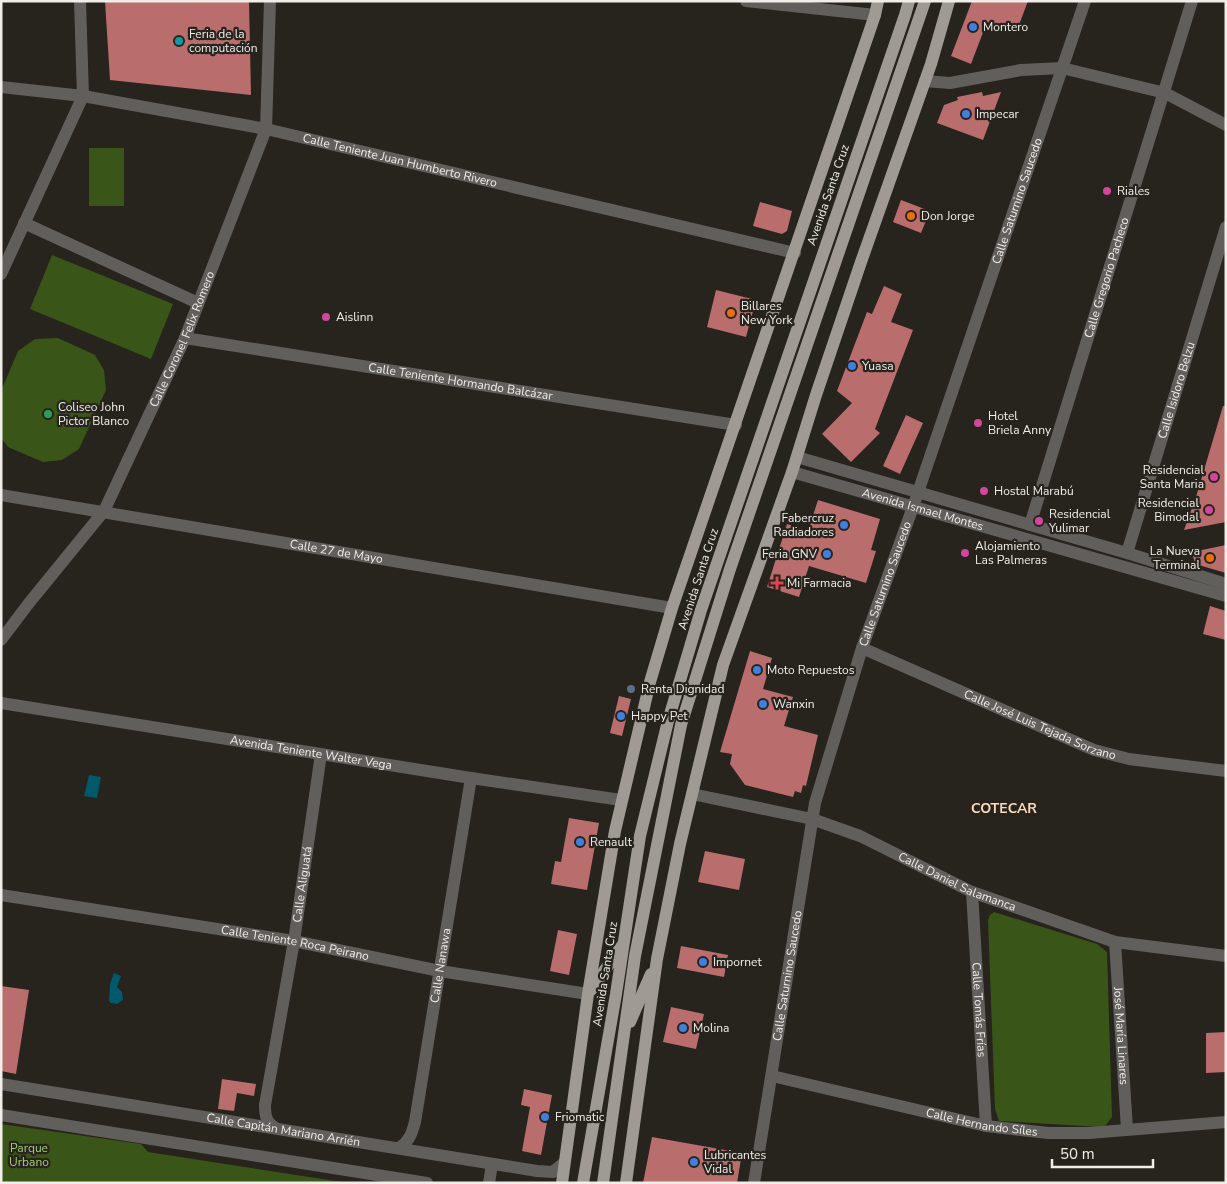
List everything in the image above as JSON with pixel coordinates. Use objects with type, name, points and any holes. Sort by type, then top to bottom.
[{"type":"main road","name":"Avenida Santa Cruz","points":[[562,1183],[588,994],[621,800],[650,682],[672,608],[795,253],[875,15],[878,1]]},
{"type":"main road","name":"Avenida Santa Cruz","points":[[583,1183],[624,943],[640,836],[668,720],[701,610],[906,15],[908,1]]},
{"type":"main road","points":[[603,1183],[637,946],[681,725],[730,569],[925,1]]},
{"type":"main road","points":[[626,1183],[657,959],[692,794],[723,665],[792,472],[860,262],[925,82],[949,1]]},
{"type":"main road","points":[[588,994],[624,943]]},
{"type":"main road","points":[[623,1038],[657,959]]},
{"type":"street","points":[[1,274],[83,96],[80,1]]},
{"type":"street","name":"Calle Coronel Felix Romero","points":[[1,640],[104,511],[186,338],[266,129],[270,1]]},
{"type":"street","points":[[746,1],[875,15]]},
{"type":"street","name":"Calle Saturnino Saucedo","points":[[754,1183],[815,803],[862,648],[913,507],[1084,1]]},
{"type":"street","name":"Calle Gregorio Pacheco","points":[[1030,525],[1192,1]]},
{"type":"street","points":[[925,82],[950,83],[1021,70],[1062,68],[1165,93],[1226,125]]},
{"type":"street","name":"Calle Teniente Juan Humberto Rivero","points":[[1,87],[83,96],[266,129],[795,253]]},
{"type":"street","points":[[24,223],[198,303]]},
{"type":"street","name":"Calle Isidoro Belzu","points":[[1127,554],[1226,227]]},
{"type":"street","name":"Calle Teniente Hormando Balcázar","points":[[186,338],[736,425]]},
{"type":"street","name":"Avenida Ismael Montes","points":[[797,457],[1226,584]]},
{"type":"street","name":"Avenida Ismael Montes","points":[[792,472],[1226,596]]},
{"type":"street","name":"Calle 27 de Mayo","points":[[1,495],[672,608]]},
{"type":"street","name":"Calle José Luis Tejada Sorzano","points":[[862,648],[1094,750],[1128,759],[1226,771]]},
{"type":"street","name":"Avenida Teniente Walter Vega","points":[[1,703],[621,800]]},
{"type":"street","name":"Calle Aliguatá","points":[[276,1128],[270,1125],[265,1116],[265,1105],[294,941],[321,754]]},
{"type":"street","name":"Calle Nanawa","points":[[399,1148],[406,1144],[413,1130],[471,778]]},
{"type":"street","name":"Calle Daniel Salamanca","points":[[692,794],[812,818],[860,836],[972,892],[1115,942],[1226,956]]},
{"type":"street","name":"Calle Tomás Frías","points":[[972,892],[986,1126]]},
{"type":"street","name":"Calle Teniente Roca Peirano","points":[[1,895],[294,941],[440,971],[588,994]]},
{"type":"street","name":"José María Linares","points":[[1115,942],[1127,1129]]},
{"type":"street","name":"Calle Hernando Síles","points":[[772,1076],[986,1126],[1048,1133],[1089,1133],[1226,1122]]},
{"type":"street","name":"Calle Capitán Mariano Arrién","points":[[1,1084],[537,1171],[553,1172],[564,1163]]},
{"type":"street","points":[[1,1115],[427,1183]]},
{"type":"street","points":[[489,1183],[492,1164]]},
{"type":"green space","points":[[89,148],[124,148],[124,206],[89,206]]},
{"type":"green space","points":[[52,255],[173,304],[151,359],[30,309]]},
{"type":"green space","name":"Coliseo John Pictor Blanco","points":[[58,338],[95,355],[104,370],[106,390],[79,449],[62,460],[43,462],[8,447],[1,438],[1,391],[18,351],[35,339]]},
{"type":"green space","points":[[994,912],[1097,944],[1107,952],[1112,1117],[1106,1125],[1101,1127],[999,1121],[995,1109],[988,920]]},
{"type":"green space","name":"Parque Urbano","points":[[1,1124],[141,1144],[148,1152],[348,1183],[1,1183]]},
{"type":"water","points":[[89,775],[101,777],[97,798],[84,796]]},
{"type":"water","points":[[114,973],[121,976],[117,987],[122,992],[123,1000],[117,1004],[109,1001],[110,984]]},
{"type":"building","name":"Feria de la computación","points":[[105,1],[249,1],[251,95],[110,80]]},
{"type":"building","name":"Montero","points":[[972,1],[1028,1],[1016,33],[987,22],[971,64],[951,56]]},
{"type":"building","name":"Impecar","points":[[982,92],[983,96],[1001,92],[983,140],[937,123],[944,105],[958,100],[957,97]]},
{"type":"building","name":"Don Jorge","points":[[901,200],[930,211],[921,233],[893,222]]},
{"type":"building","points":[[760,202],[792,211],[787,231],[782,234],[753,226]]},
{"type":"building","points":[[884,286],[902,294],[891,322],[913,330],[875,429],[880,433],[851,462],[822,434],[852,403],[837,391],[867,312],[872,314]]},
{"type":"building","name":"Billares New York","points":[[716,290],[756,300],[746,337],[707,327]]},
{"type":"building","points":[[1223,406],[1226,406],[1226,522],[1184,530],[1196,497]]},
{"type":"building","points":[[906,415],[923,423],[900,474],[883,466]]},
{"type":"building","points":[[818,500],[880,519],[871,550],[876,551],[866,583],[809,566],[799,597],[767,587],[787,524],[808,531]]},
{"type":"building","name":"La Nueva Terminal","points":[[1226,545],[1226,573],[1195,564],[1192,552]]},
{"type":"building","points":[[1210,606],[1226,611],[1226,640],[1203,634]]},
{"type":"building","points":[[750,651],[772,658],[763,689],[793,697],[784,726],[818,735],[806,786],[803,785],[801,793],[795,791],[793,797],[745,785],[730,764],[732,754],[720,752]]},
{"type":"building","name":"Happy Pet","points":[[619,696],[631,699],[622,736],[610,733]]},
{"type":"building","name":"Renault","points":[[569,818],[599,823],[587,890],[551,884],[555,861],[561,862]]},
{"type":"building","points":[[705,851],[745,859],[739,890],[698,882]]},
{"type":"building","points":[[558,930],[577,934],[569,975],[550,971]]},
{"type":"building","name":"Impornet","points":[[681,946],[728,955],[724,977],[677,968]]},
{"type":"building","points":[[1,986],[29,990],[16,1074],[1,1071]]},
{"type":"building","name":"Molina","points":[[671,1007],[704,1014],[696,1049],[663,1042]]},
{"type":"building","points":[[1226,1032],[1226,1072],[1206,1073],[1206,1033]]},
{"type":"building","points":[[222,1079],[256,1084],[254,1096],[237,1093],[234,1111],[218,1109]]},
{"type":"building","points":[[524,1089],[552,1095],[541,1155],[522,1151],[530,1107],[521,1105]]},
{"type":"building","name":"Lubricantes Vidal","points":[[652,1137],[742,1153],[737,1183],[643,1183]]},
{"type":"place","name":"Montero","points":[[973,27]]},
{"type":"place","name":"Feria de la computación","points":[[179,41]]},
{"type":"place","name":"Impecar","points":[[966,114]]},
{"type":"place","name":"Riales","points":[[1107,191]]},
{"type":"place","name":"Don Jorge","points":[[911,216]]},
{"type":"place","name":"Billares New York","points":[[731,313]]},
{"type":"place","name":"Aislinn","points":[[326,317]]},
{"type":"place","name":"Yuasa","points":[[852,366]]},
{"type":"place","name":"Coliseo John Pictor Blanco","points":[[48,414]]},
{"type":"place","name":"Hotel Briela Anny","points":[[978,423]]},
{"type":"place","name":"Residencial Santa Maria","points":[[1214,477]]},
{"type":"place","name":"Hostal Marabú","points":[[984,491]]},
{"type":"place","name":"Residencial Bimodal","points":[[1209,510]]},
{"type":"place","name":"Residencial Yulimar","points":[[1039,521]]},
{"type":"place","name":"Fabercruz Radiadores","points":[[844,525]]},
{"type":"place","name":"Alojamiento Las Palmeras","points":[[965,553]]},
{"type":"place","name":"Feria GNV","points":[[827,554]]},
{"type":"place","name":"La Nueva Terminal","points":[[1210,558]]},
{"type":"place","name":"Mi Farmacia","points":[[777,583]]},
{"type":"place","name":"Moto Repuestos","points":[[757,670]]},
{"type":"place","name":"Renta Dignidad","points":[[631,689]]},
{"type":"place","name":"Wanxin","points":[[763,704]]},
{"type":"place","name":"Happy Pet","points":[[621,716]]},
{"type":"place","name":"Renault","points":[[580,842]]},
{"type":"place","name":"Impornet","points":[[703,962]]},
{"type":"place","name":"Molina","points":[[683,1028]]},
{"type":"place","name":"Friomatic","points":[[545,1117]]},
{"type":"place","name":"Lubricantes Vidal","points":[[694,1162]]},
{"type":"district","name":"COTECAR","points":[[1004,808]]}]
